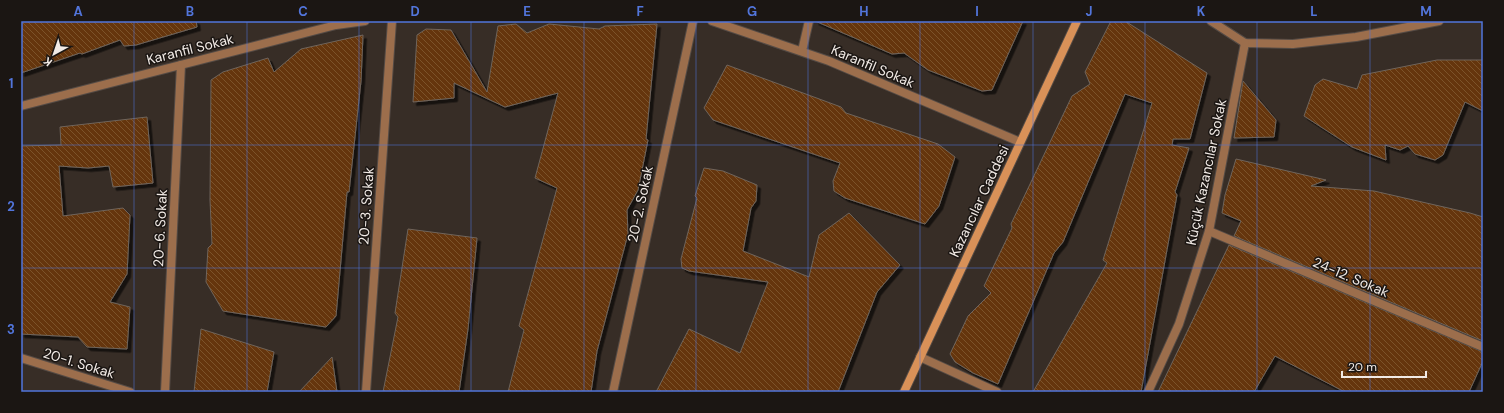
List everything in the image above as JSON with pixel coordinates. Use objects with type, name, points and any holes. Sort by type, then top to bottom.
[{"type":"main road","name":"Kazancılar Caddesi","points":[[904,392],[1077,21]]},
{"type":"street","name":"Karanfil Sokak","points":[[21,106],[348,22],[365,21]]},
{"type":"street","name":"20-3. Sokak","points":[[366,392],[392,21]]},
{"type":"street","name":"20-2. Sokak","points":[[613,392],[693,21]]},
{"type":"street","name":"Karanfil Sokak","points":[[712,21],[829,61],[1020,142]]},
{"type":"street","points":[[802,52],[809,21]]},
{"type":"street","points":[[1211,21],[1245,43],[1293,44],[1348,38],[1439,21]]},
{"type":"street","name":"Küçük Kazancılar Sokak","points":[[1148,392],[1180,324],[1209,231],[1245,43]]},
{"type":"street","name":"20-6. Sokak","points":[[165,392],[181,65]]},
{"type":"street","name":"24-12. Sokak","points":[[1209,231],[1483,348]]},
{"type":"street","points":[[920,357],[997,392]]},
{"type":"street","name":"20-1. Sokak","points":[[21,358],[130,392]]},
{"type":"building","points":[[21,21],[196,21],[197,27],[136,45],[124,46],[120,40],[82,54],[80,53],[21,73]]},
{"type":"building","points":[[815,21],[1023,21],[992,90],[982,91],[928,70],[904,53],[892,54]]},
{"type":"building","points":[[1111,21],[1125,21],[1207,73],[1190,139],[1173,139],[1172,145],[1189,148],[1175,192],[1177,195],[1141,392],[1033,392],[1107,263],[1103,260],[1152,103],[1125,94],[1063,242],[1054,253],[998,384],[973,373],[955,362],[950,354],[968,316],[991,293],[984,286],[1012,228],[1011,224],[1072,96],[1090,84],[1085,72]]},
{"type":"building","points":[[516,24],[527,33],[549,24],[599,29],[605,26],[657,24],[646,139],[648,140],[638,190],[627,210],[628,234],[597,351],[591,392],[508,392],[524,330],[519,326],[557,188],[535,178],[558,93],[505,107],[454,83],[454,98],[413,102],[417,35],[426,29],[451,30],[487,92],[498,26]]},
{"type":"building","points":[[363,35],[361,81],[349,192],[347,192],[336,316],[326,327],[223,311],[206,282],[208,248],[212,244],[210,200],[211,80],[223,72],[268,58],[274,72],[301,49]]},
{"type":"building","points":[[1437,60],[1483,60],[1483,111],[1465,102],[1443,155],[1435,160],[1415,154],[1408,146],[1400,150],[1385,145],[1386,160],[1352,147],[1304,116],[1315,85],[1323,79],[1357,89],[1362,75]]},
{"type":"building","points":[[727,65],[841,107],[846,113],[938,144],[955,157],[939,206],[925,224],[845,198],[834,191],[833,181],[840,163],[713,120],[704,108]]},
{"type":"building","points":[[1243,81],[1276,120],[1274,137],[1234,138]]},
{"type":"building","points":[[147,117],[153,183],[113,187],[109,166],[88,168],[59,166],[63,216],[123,208],[130,215],[127,274],[110,302],[130,307],[127,349],[87,347],[78,337],[21,334],[21,146],[61,145],[60,127]]},
{"type":"building","points":[[1236,159],[1326,180],[1311,186],[1374,191],[1483,217],[1483,341],[1234,236],[1241,221],[1222,213],[1225,195]]},
{"type":"building","points":[[704,168],[723,171],[757,185],[756,201],[751,208],[743,251],[809,277],[819,235],[849,213],[900,265],[877,292],[838,392],[656,392],[689,329],[740,353],[768,282],[689,271],[682,268],[681,259],[697,198],[695,196]]},
{"type":"building","points":[[408,229],[477,238],[468,329],[459,392],[383,392],[398,317],[395,313]]},
{"type":"building","points":[[1229,245],[1483,352],[1483,361],[1469,392],[1345,392],[1275,356],[1254,392],[1158,392]]},
{"type":"building","points":[[201,329],[274,352],[267,392],[194,392]]},
{"type":"building","points":[[332,357],[337,392],[299,392]]}]
